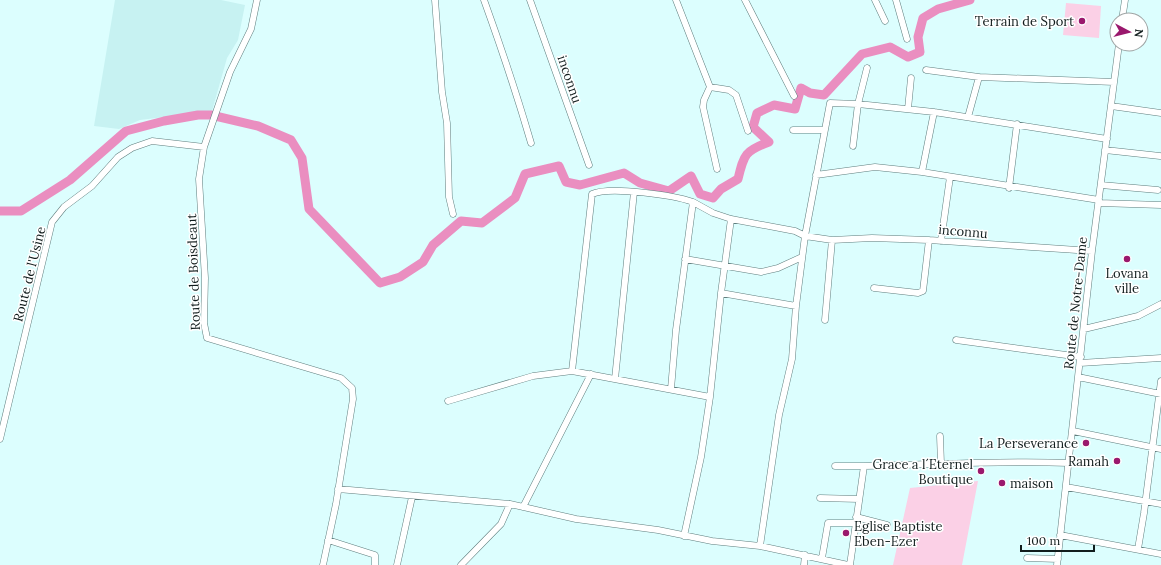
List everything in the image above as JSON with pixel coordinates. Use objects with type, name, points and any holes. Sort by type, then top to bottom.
[{"type":"street","name":"Route de Boisdeaut","points":[[257,0],[251,29],[230,72],[215,120],[204,147],[199,179],[202,199],[205,278],[204,323],[208,338],[327,373],[341,378],[352,388],[353,399],[338,489],[323,565]]},
{"type":"street","points":[[435,0],[442,92],[447,123],[449,197],[454,214]]},
{"type":"street","points":[[484,0],[493,30],[509,72],[531,143]]},
{"type":"street","name":"inconnu","points":[[530,0],[589,165]]},
{"type":"street","points":[[676,0],[710,86],[704,100],[703,107],[717,169]]},
{"type":"street","points":[[745,0],[794,96]]},
{"type":"street","points":[[875,0],[885,21]]},
{"type":"street","points":[[896,0],[907,39]]},
{"type":"street","points":[[1123,12],[1125,0]]},
{"type":"street","name":"Route de Notre-Dame","points":[[1057,562],[1081,360],[1092,251],[1118,52]]},
{"type":"street","points":[[853,146],[858,104],[867,68]]},
{"type":"street","points":[[926,70],[978,77],[1114,82]]},
{"type":"street","points":[[968,117],[978,77]]},
{"type":"street","points":[[908,109],[911,78]]},
{"type":"street","points":[[710,86],[730,90],[736,95],[748,131]]},
{"type":"street","points":[[760,546],[779,415],[792,359],[796,306],[805,236],[830,103],[858,104],[934,112],[1107,139]]},
{"type":"street","points":[[1111,106],[1161,113]]},
{"type":"street","points":[[922,172],[934,112]]},
{"type":"street","points":[[1009,188],[1017,124]]},
{"type":"street","points":[[793,130],[824,130]]},
{"type":"street","name":"Route de l'Usine","points":[[0,439],[52,222],[64,207],[92,186],[118,157],[132,148],[152,141],[204,147]]},
{"type":"street","points":[[1105,150],[1160,156]]},
{"type":"street","points":[[816,175],[875,167],[922,172],[1009,188],[1099,202],[1161,205]]},
{"type":"street","points":[[941,241],[950,177]]},
{"type":"street","points":[[1101,185],[1158,190]]},
{"type":"street","points":[[572,371],[590,197],[592,194],[597,192],[634,192],[693,202],[713,213],[731,219],[795,231],[805,236]]},
{"type":"street","points":[[615,378],[634,192]]},
{"type":"street","points":[[671,389],[684,259],[693,202]]},
{"type":"street","points":[[684,536],[701,457],[710,397],[724,266],[731,219]]},
{"type":"street","name":"inconnu","points":[[805,236],[832,240],[872,238],[929,240],[1092,251]]},
{"type":"street","points":[[825,320],[832,240]]},
{"type":"street","points":[[874,288],[918,293],[923,291],[929,240]]},
{"type":"street","points":[[684,259],[767,272],[802,257]]},
{"type":"street","points":[[721,293],[796,306]]},
{"type":"street","points":[[1084,329],[1138,316],[1161,304]]},
{"type":"street","points":[[956,340],[1081,360],[1161,358]]},
{"type":"street","points":[[448,401],[533,376],[572,371],[710,397]]},
{"type":"street","points":[[523,507],[591,374]]},
{"type":"street","points":[[1078,377],[1160,394]]},
{"type":"street","points":[[1138,549],[1158,423],[1161,381]]},
{"type":"street","points":[[1073,431],[1161,449]]},
{"type":"street","points":[[940,436],[941,464]]},
{"type":"street","points":[[835,466],[941,464],[978,461],[1069,463]]},
{"type":"street","points":[[338,489],[412,497],[510,504],[576,519],[658,530],[712,541],[760,546],[822,558],[849,565],[864,466]]},
{"type":"street","points":[[1066,487],[1161,504]]},
{"type":"street","points":[[397,565],[412,497]]},
{"type":"street","points":[[820,498],[859,499]]},
{"type":"street","points":[[461,565],[501,524],[510,504]]},
{"type":"street","points":[[822,558],[828,523],[856,520],[887,525]]},
{"type":"street","points":[[1060,535],[1161,554]]},
{"type":"street","points":[[328,540],[375,555],[375,565]]},
{"type":"street","points":[[804,565],[806,555]]},
{"type":"street","points":[[1027,558],[1057,562]]},
{"type":"shaded area","points":[[115,0],[221,0],[245,5],[238,40],[227,58],[212,111],[140,120],[119,129],[94,126]]},
{"type":"shaded area","name":"Terrain de Sport","points":[[1066,3],[1101,6],[1099,38],[1063,35]]},
{"type":"shaded area","points":[[978,481],[962,565],[893,565],[910,488]]},
{"type":"waterway","points":[[0,211],[21,211],[70,180],[126,131],[164,121],[198,115],[211,115],[258,126],[291,140],[302,158],[309,209],[380,283],[400,277],[423,262],[433,245],[461,221],[482,223],[515,198],[525,174],[559,166],[566,182],[580,185],[624,173],[640,183],[669,191],[691,176],[700,194],[713,198],[721,189],[738,179],[742,164],[747,154],[755,148],[769,142],[753,127],[757,113],[774,105],[795,109],[801,88],[810,93],[824,95],[862,54],[890,47],[908,57],[920,52],[918,37],[923,18],[938,9],[970,0]]},
{"type":"place","name":"Terrain de Sport","points":[[1082,21]]},
{"type":"place","name":"Lovana ville","points":[[1127,259]]},
{"type":"place","name":"La Perseverance","points":[[1086,443]]},
{"type":"place","name":"Ramah","points":[[1117,461]]},
{"type":"place","name":"Grace a l´Eternel Boutique","points":[[981,471]]},
{"type":"place","name":"maison","points":[[1002,483]]},
{"type":"place","name":"Eglise Baptiste Eben-Ezer","points":[[846,533]]}]
